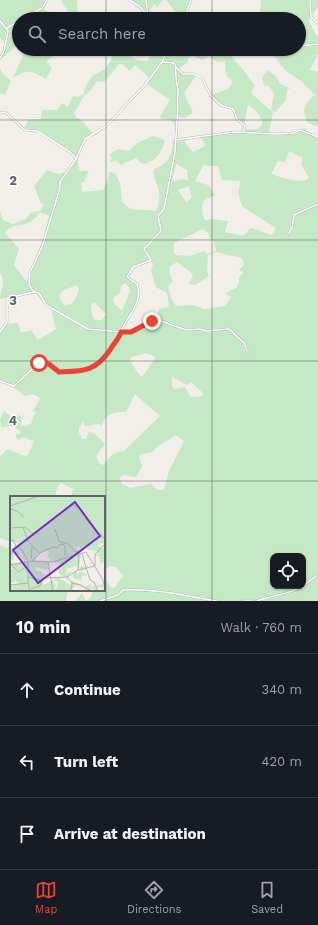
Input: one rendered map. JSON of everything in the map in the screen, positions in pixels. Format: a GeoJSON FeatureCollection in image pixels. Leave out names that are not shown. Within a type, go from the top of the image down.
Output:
{"type":"FeatureCollection","features":[{"type":"Feature","properties":{"kind":"street"},"geometry":{"type":"LineString","coordinates":[[35,12],[42,8],[47,0]]}},
{"type":"Feature","properties":{"kind":"street"},"geometry":{"type":"LineString","coordinates":[[128,0],[139,6],[145,12]]}},
{"type":"Feature","properties":{"kind":"street"},"geometry":{"type":"LineString","coordinates":[[146,0],[148,12]]}},
{"type":"Feature","properties":{"kind":"street"},"geometry":{"type":"LineString","coordinates":[[187,12],[191,0]]}},
{"type":"Feature","properties":{"kind":"street"},"geometry":{"type":"LineString","coordinates":[[310,0],[311,16],[318,24]]}},
{"type":"Feature","properties":{"kind":"street"},"geometry":{"type":"LineString","coordinates":[[0,21],[7,28],[8,34],[4,51],[0,58]]}},
{"type":"Feature","properties":{"kind":"street"},"geometry":{"type":"LineString","coordinates":[[7,28],[12,25]]}},
{"type":"Feature","properties":{"kind":"street"},"geometry":{"type":"LineString","coordinates":[[306,45],[318,44]]}},
{"type":"Feature","properties":{"kind":"street"},"geometry":{"type":"LineString","coordinates":[[34,292],[29,284],[30,272],[42,247],[60,182],[76,159],[85,139],[106,126],[145,85],[165,56]]}},
{"type":"Feature","properties":{"kind":"street"},"geometry":{"type":"LineString","coordinates":[[162,62],[174,63],[183,74],[194,74],[202,78],[211,96],[221,105],[233,109],[237,119],[245,126],[243,132]]}},
{"type":"Feature","properties":{"kind":"street"},"geometry":{"type":"LineString","coordinates":[[0,381],[14,386],[39,363],[49,364],[59,372],[82,371],[96,366],[113,346],[137,304],[139,294],[137,284],[127,277],[134,267],[151,260],[144,248],[161,231],[158,216],[164,209],[175,152],[178,105],[176,100],[178,91],[175,83],[176,67]]}},
{"type":"Feature","properties":{"kind":"street"},"geometry":{"type":"LineString","coordinates":[[0,113],[5,112],[25,130],[37,131],[61,148],[70,152],[76,159]]}},
{"type":"Feature","properties":{"kind":"street"},"geometry":{"type":"LineString","coordinates":[[176,140],[243,132],[276,134],[294,133],[300,130],[318,137]]}},
{"type":"Feature","properties":{"kind":"street"},"geometry":{"type":"LineString","coordinates":[[289,233],[292,228],[294,215],[318,204]]}},
{"type":"Feature","properties":{"kind":"street"},"geometry":{"type":"LineString","coordinates":[[0,332],[7,322],[6,298],[34,292],[39,293],[46,305],[88,329],[131,332],[158,320],[186,330],[200,329],[206,331],[226,328],[233,332],[244,343],[247,352]]}},
{"type":"Feature","properties":{"kind":"street"},"geometry":{"type":"LineString","coordinates":[[306,584],[316,576]]}},
{"type":"Feature","properties":{"kind":"street"},"geometry":{"type":"LineString","coordinates":[[100,601],[118,595],[122,590],[131,589],[170,591],[217,601]]}},
{"type":"Feature","properties":{"kind":"street"},"geometry":{"type":"LineString","coordinates":[[256,601],[298,589]]}},
{"type":"Feature","properties":{"kind":"street"},"geometry":{"type":"LineString","coordinates":[[244,601],[252,601]]}},
{"type":"Feature","properties":{"kind":"green space"},"geometry":{"type":"Polygon","coordinates":[[[0,0],[48,0],[44,8],[50,12],[39,12],[38,10],[35,12],[12,12],[12,50],[0,60],[5,43],[0,38],[0,0]]]}},
{"type":"Feature","properties":{"kind":"green space"},"geometry":{"type":"Polygon","coordinates":[[[61,0],[77,0],[78,12],[68,12],[61,0]]]}},
{"type":"Feature","properties":{"kind":"green space"},"geometry":{"type":"Polygon","coordinates":[[[127,0],[163,0],[157,7],[154,4],[150,10],[152,12],[144,12],[127,0]]]}},
{"type":"Feature","properties":{"kind":"green space"},"geometry":{"type":"Polygon","coordinates":[[[166,0],[192,0],[188,12],[175,12],[166,0]]]}},
{"type":"Feature","properties":{"kind":"green space"},"geometry":{"type":"Polygon","coordinates":[[[261,0],[318,0],[318,7],[310,17],[309,22],[318,38],[318,54],[310,70],[318,72],[318,127],[308,123],[304,111],[308,101],[315,95],[302,82],[286,71],[274,56],[306,56],[306,12],[260,12],[261,0]]]}},
{"type":"Feature","properties":{"kind":"green space"},"geometry":{"type":"Polygon","coordinates":[[[23,56],[53,56],[46,62],[52,68],[46,79],[33,72],[22,73],[13,78],[23,56]]]}},
{"type":"Feature","properties":{"kind":"green space"},"geometry":{"type":"Polygon","coordinates":[[[112,56],[130,56],[137,60],[148,61],[150,56],[192,56],[188,58],[188,62],[180,68],[182,72],[197,74],[184,93],[193,113],[184,118],[178,116],[178,138],[241,131],[243,125],[234,116],[232,109],[220,106],[208,96],[228,89],[233,82],[226,75],[225,61],[217,62],[210,56],[232,56],[255,85],[251,93],[271,111],[274,93],[268,85],[265,87],[262,78],[267,70],[276,76],[280,84],[290,88],[287,90],[286,99],[276,112],[273,111],[269,133],[292,132],[305,128],[311,135],[318,137],[318,601],[86,601],[91,597],[93,591],[105,591],[105,580],[112,588],[114,588],[123,576],[116,567],[109,566],[105,569],[105,496],[71,496],[73,489],[61,483],[56,490],[56,496],[10,496],[10,591],[68,591],[66,601],[0,601],[0,545],[8,548],[9,541],[0,538],[0,457],[7,449],[25,456],[28,455],[34,441],[23,437],[19,440],[16,438],[16,434],[20,434],[20,430],[12,426],[1,427],[0,419],[4,411],[11,417],[18,415],[23,417],[20,425],[26,426],[31,424],[34,415],[37,412],[33,411],[40,398],[33,394],[25,396],[10,385],[0,382],[0,331],[7,321],[6,298],[0,299],[3,280],[0,273],[0,211],[3,220],[13,224],[26,219],[31,212],[40,211],[44,205],[41,203],[34,186],[47,170],[56,174],[61,174],[69,168],[76,159],[40,132],[24,129],[28,120],[41,119],[42,110],[57,110],[62,103],[68,107],[73,96],[77,97],[84,94],[85,88],[92,76],[105,69],[112,56]],[[119,64],[104,82],[97,81],[91,90],[84,96],[74,113],[77,118],[94,133],[101,130],[150,78],[135,65],[130,71],[122,64],[119,64]],[[147,84],[104,129],[96,135],[90,135],[79,152],[78,166],[80,171],[89,171],[84,182],[81,182],[82,192],[103,190],[108,179],[109,172],[115,173],[120,183],[122,202],[130,209],[156,211],[159,203],[159,191],[154,178],[154,169],[163,165],[169,158],[173,140],[175,139],[176,126],[171,120],[161,119],[160,116],[170,100],[147,84]],[[248,105],[244,124],[247,130],[257,129],[261,127],[262,124],[260,116],[248,105]],[[201,137],[185,138],[185,143],[193,152],[205,146],[201,137]],[[289,151],[285,162],[278,161],[271,174],[296,181],[309,178],[301,164],[303,158],[289,151]],[[176,164],[172,181],[184,179],[188,181],[187,170],[176,164]],[[204,164],[195,181],[208,185],[215,195],[203,201],[202,211],[203,217],[206,221],[210,219],[228,221],[225,232],[243,236],[251,228],[272,235],[276,228],[243,207],[239,194],[240,181],[222,180],[218,166],[208,166],[204,164]],[[189,186],[178,190],[186,202],[192,198],[189,186]],[[40,212],[30,222],[12,227],[5,233],[19,249],[14,265],[26,281],[29,278],[29,273],[43,240],[49,216],[40,212]],[[203,229],[174,243],[174,252],[176,255],[190,256],[204,251],[207,254],[216,251],[214,241],[209,238],[209,234],[203,229]],[[216,252],[208,255],[207,271],[209,276],[195,285],[189,284],[193,274],[177,262],[169,267],[173,281],[168,286],[171,298],[176,306],[193,305],[204,309],[225,306],[231,297],[225,293],[236,288],[239,283],[239,278],[244,272],[239,270],[244,265],[242,258],[216,252]],[[151,261],[134,267],[128,277],[136,281],[139,288],[139,294],[138,301],[122,331],[133,330],[157,318],[159,309],[169,307],[167,293],[156,287],[151,270],[153,264],[151,261]],[[125,283],[121,286],[120,293],[114,297],[113,302],[122,311],[130,291],[129,287],[125,283]],[[77,285],[64,290],[59,295],[65,306],[71,304],[75,300],[79,289],[77,285]],[[36,293],[8,298],[7,324],[18,323],[21,333],[31,330],[37,339],[40,339],[56,329],[51,309],[45,305],[36,293]],[[94,302],[91,305],[92,315],[95,320],[102,320],[106,314],[94,302]],[[146,353],[131,357],[130,360],[137,372],[142,377],[156,357],[146,353]],[[172,377],[172,385],[174,389],[185,387],[190,396],[193,397],[204,394],[191,382],[187,385],[172,377]],[[135,394],[126,412],[111,414],[105,419],[102,426],[99,424],[85,426],[83,422],[79,428],[79,433],[82,439],[86,439],[89,432],[95,434],[105,444],[96,456],[99,463],[103,465],[113,454],[125,450],[160,416],[135,394]],[[176,435],[163,443],[153,452],[141,454],[139,457],[142,466],[136,477],[123,475],[120,478],[121,483],[130,488],[151,484],[157,490],[164,490],[169,471],[184,441],[176,435]]]}},
{"type":"Feature","properties":{"kind":"green space"},"geometry":{"type":"Polygon","coordinates":[[[192,56],[210,56],[202,60],[192,56]]]}},
{"type":"Feature","properties":{"kind":"green space"},"geometry":{"type":"Polygon","coordinates":[[[0,68],[3,74],[11,81],[5,95],[0,93],[0,68]]]}},
{"type":"Feature","properties":{"kind":"green space"},"geometry":{"type":"Polygon","coordinates":[[[153,136],[165,140],[160,153],[150,162],[141,163],[136,158],[124,163],[122,166],[117,161],[109,162],[112,159],[110,154],[118,149],[129,151],[137,143],[153,136]]]}},
{"type":"Feature","properties":{"kind":"green space"},"geometry":{"type":"Polygon","coordinates":[[[82,593],[86,601],[75,601],[82,593]]]}},
{"type":"Feature","properties":{"kind":"route"},"geometry":{"type":"LineString","coordinates":[[39,363],[49,364],[59,372],[82,371],[96,366],[100,364],[121,332],[131,332],[152,321]]}}]}
